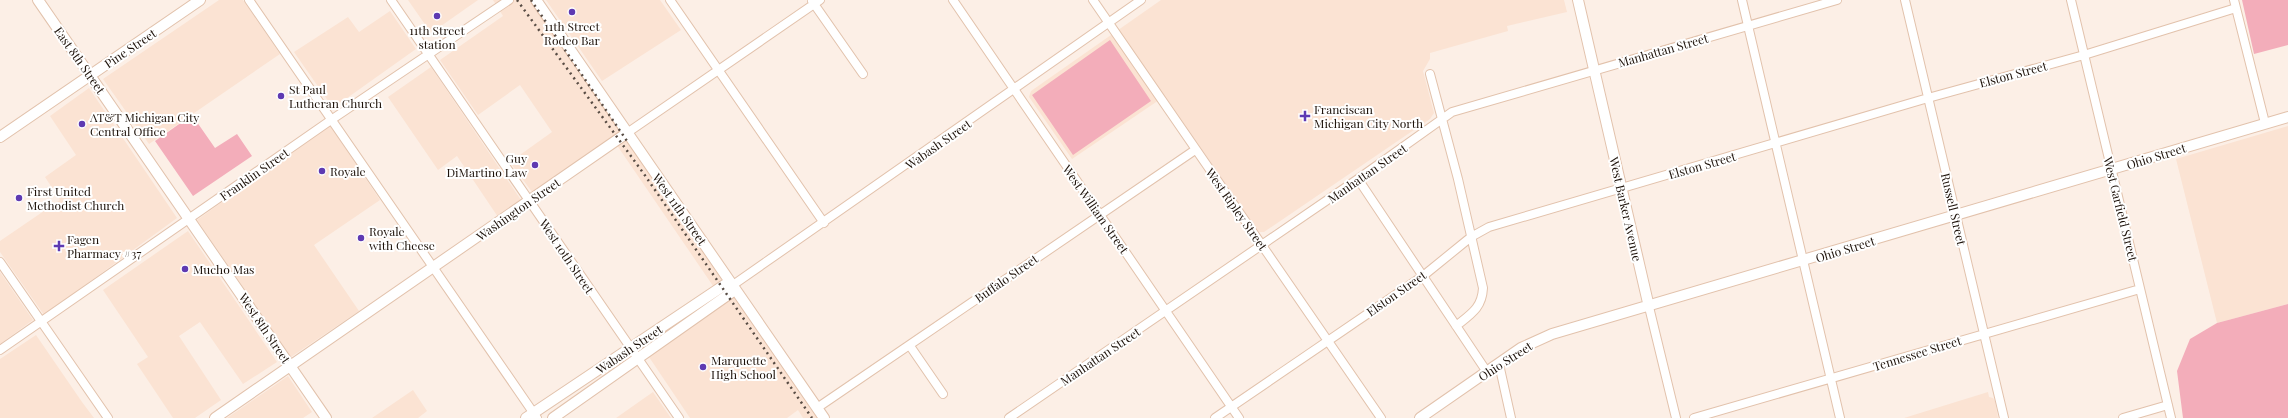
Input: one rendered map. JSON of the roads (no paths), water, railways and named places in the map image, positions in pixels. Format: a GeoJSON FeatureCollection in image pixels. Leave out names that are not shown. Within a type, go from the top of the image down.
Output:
{"type":"FeatureCollection","features":[{"type":"Feature","properties":{"kind":"street","name":"East 8th Street"},"geometry":{"type":"LineString","coordinates":[[38,0],[190,219]]}},
{"type":"Feature","properties":{"kind":"street","name":"Pine Street"},"geometry":{"type":"LineString","coordinates":[[0,137],[200,0]]}},
{"type":"Feature","properties":{"kind":"street"},"geometry":{"type":"LineString","coordinates":[[249,0],[433,268],[532,416]]}},
{"type":"Feature","properties":{"kind":"street","name":"West 10th Street"},"geometry":{"type":"LineString","coordinates":[[391,0],[679,418]]}},
{"type":"Feature","properties":{"kind":"street","name":"Franklin Street"},"geometry":{"type":"LineString","coordinates":[[0,350],[330,120],[508,0]]}},
{"type":"Feature","properties":{"kind":"street","name":"West 11th Street"},"geometry":{"type":"LineString","coordinates":[[536,0],[824,418]]}},
{"type":"Feature","properties":{"kind":"street"},"geometry":{"type":"LineString","coordinates":[[670,0],[824,223]]}},
{"type":"Feature","properties":{"kind":"street","name":"West William Street"},"geometry":{"type":"LineString","coordinates":[[953,0],[1239,418]]}},
{"type":"Feature","properties":{"kind":"street","name":"West Ripley Street"},"geometry":{"type":"LineString","coordinates":[[1093,0],[1381,418]]}},
{"type":"Feature","properties":{"kind":"street","name":"Wabash Street"},"geometry":{"type":"LineString","coordinates":[[532,416],[726,284],[733,285],[824,223],[1014,91],[1141,0]]}},
{"type":"Feature","properties":{"kind":"street","name":"West Barker Avenue"},"geometry":{"type":"LineString","coordinates":[[1578,0],[1676,418]]}},
{"type":"Feature","properties":{"kind":"street"},"geometry":{"type":"LineString","coordinates":[[1742,0],[1777,144],[1840,418]]}},
{"type":"Feature","properties":{"kind":"street","name":"Manhattan Street"},"geometry":{"type":"LineString","coordinates":[[1009,418],[1358,179],[1452,112],[1837,0]]}},
{"type":"Feature","properties":{"kind":"street","name":"Russell Street"},"geometry":{"type":"LineString","coordinates":[[1905,0],[2004,418]]}},
{"type":"Feature","properties":{"kind":"street","name":"West Garfield Street"},"geometry":{"type":"LineString","coordinates":[[2071,0],[2171,418]]}},
{"type":"Feature","properties":{"kind":"street"},"geometry":{"type":"LineString","coordinates":[[815,1],[863,74]]}},
{"type":"Feature","properties":{"kind":"street","name":"Washington Street"},"geometry":{"type":"LineString","coordinates":[[215,418],[719,71],[815,1]]}},
{"type":"Feature","properties":{"kind":"street"},"geometry":{"type":"LineString","coordinates":[[2235,4],[2266,123]]}},
{"type":"Feature","properties":{"kind":"street","name":"Elston Street"},"geometry":{"type":"LineString","coordinates":[[1215,418],[1423,276],[1471,237],[1489,227],[1777,144],[1928,98],[2084,55],[2235,4]]}},
{"type":"Feature","properties":{"kind":"street"},"geometry":{"type":"LineString","coordinates":[[1430,74],[1483,288],[1483,298],[1478,309],[1456,326]]}},
{"type":"Feature","properties":{"kind":"street","name":"Ohio Street"},"geometry":{"type":"LineString","coordinates":[[1420,418],[1521,348],[1552,334],[1649,307],[2288,116]]}},
{"type":"Feature","properties":{"kind":"street","name":"Buffalo Street"},"geometry":{"type":"LineString","coordinates":[[817,408],[910,346],[1195,150]]}},
{"type":"Feature","properties":{"kind":"street"},"geometry":{"type":"LineString","coordinates":[[1358,179],[1487,372]]}},
{"type":"Feature","properties":{"kind":"street","name":"West 8th Street"},"geometry":{"type":"LineString","coordinates":[[190,219],[326,418]]}},
{"type":"Feature","properties":{"kind":"street"},"geometry":{"type":"LineString","coordinates":[[0,262],[108,418]]}},
{"type":"Feature","properties":{"kind":"street","name":"Wabash Street"},"geometry":{"type":"LineString","coordinates":[[553,418],[732,292],[733,285]]}},
{"type":"Feature","properties":{"kind":"street","name":"Tennessee Street"},"geometry":{"type":"LineString","coordinates":[[1694,418],[2140,289]]}},
{"type":"Feature","properties":{"kind":"street"},"geometry":{"type":"LineString","coordinates":[[910,346],[943,394]]}},
{"type":"Feature","properties":{"kind":"street"},"geometry":{"type":"LineString","coordinates":[[1499,364],[1511,418]]}},
{"type":"Feature","properties":{"kind":"street"},"geometry":{"type":"LineString","coordinates":[[2123,418],[2168,405]]}},
{"type":"Feature","properties":{"kind":"railway"},"geometry":{"type":"LineString","coordinates":[[517,0],[644,174],[812,418]]}},
{"type":"Feature","properties":{"kind":"railway"},"geometry":{"type":"LineString","coordinates":[[531,0],[627,141]]}},
{"type":"Feature","properties":{"kind":"place","name":"11th Street Rodeo Bar"},"geometry":{"type":"Point","coordinates":[572,12]}},
{"type":"Feature","properties":{"kind":"place","name":"11th Street station"},"geometry":{"type":"Point","coordinates":[437,16]}},
{"type":"Feature","properties":{"kind":"place","name":"St Paul Lutheran Church"},"geometry":{"type":"Point","coordinates":[281,96]}},
{"type":"Feature","properties":{"kind":"place","name":"Franciscan Michigan City North"},"geometry":{"type":"Point","coordinates":[1305,116]}},
{"type":"Feature","properties":{"kind":"place","name":"AT&T Michigan City Central Office"},"geometry":{"type":"Point","coordinates":[82,124]}},
{"type":"Feature","properties":{"kind":"place","name":"Guy DiMartino Law"},"geometry":{"type":"Point","coordinates":[535,165]}},
{"type":"Feature","properties":{"kind":"place","name":"Royale"},"geometry":{"type":"Point","coordinates":[322,171]}},
{"type":"Feature","properties":{"kind":"place","name":"First United Methodist Church"},"geometry":{"type":"Point","coordinates":[19,198]}},
{"type":"Feature","properties":{"kind":"place","name":"Royale with Cheese"},"geometry":{"type":"Point","coordinates":[361,238]}},
{"type":"Feature","properties":{"kind":"place","name":"Fagen Pharmacy #37"},"geometry":{"type":"Point","coordinates":[59,246]}},
{"type":"Feature","properties":{"kind":"place","name":"Mucho Mas"},"geometry":{"type":"Point","coordinates":[185,269]}},
{"type":"Feature","properties":{"kind":"place","name":"Marquette High School"},"geometry":{"type":"Point","coordinates":[703,367]}}]}
